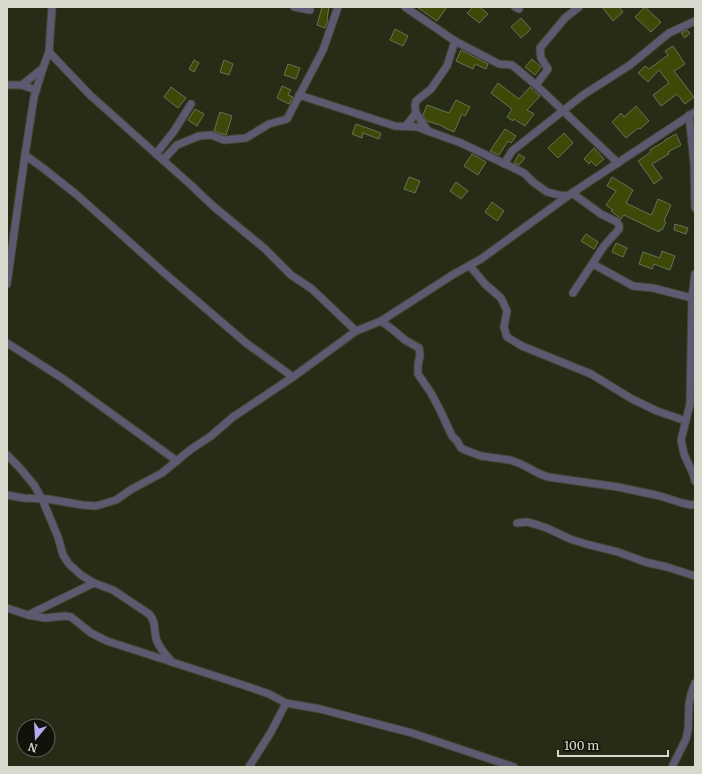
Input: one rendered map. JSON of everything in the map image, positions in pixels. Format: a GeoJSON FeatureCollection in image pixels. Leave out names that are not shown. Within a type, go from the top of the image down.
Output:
{"type":"FeatureCollection","features":[{"type":"Feature","properties":{"kind":"street"},"geometry":{"type":"LineString","coordinates":[[7,284],[25,155],[36,90],[49,52],[52,7]]}},
{"type":"Feature","properties":{"kind":"street"},"geometry":{"type":"LineString","coordinates":[[294,7],[310,10]]}},
{"type":"Feature","properties":{"kind":"street"},"geometry":{"type":"LineString","coordinates":[[163,160],[177,145],[199,136],[211,136],[224,140],[246,138],[269,124],[287,119],[323,50],[338,7]]}},
{"type":"Feature","properties":{"kind":"street"},"geometry":{"type":"LineString","coordinates":[[405,7],[455,41],[499,64],[512,66],[536,84],[618,163]]}},
{"type":"Feature","properties":{"kind":"street"},"geometry":{"type":"LineString","coordinates":[[536,84],[548,70],[541,58],[540,48],[565,18],[579,7]]}},
{"type":"Feature","properties":{"kind":"street"},"geometry":{"type":"LineString","coordinates":[[504,164],[512,151],[583,95],[630,65],[669,33],[695,21]]}},
{"type":"Feature","properties":{"kind":"street"},"geometry":{"type":"LineString","coordinates":[[428,131],[416,113],[416,101],[430,89],[447,66],[455,41]]}},
{"type":"Feature","properties":{"kind":"street"},"geometry":{"type":"LineString","coordinates":[[49,52],[90,95],[213,206],[264,248],[291,275],[312,288],[356,331]]}},
{"type":"Feature","properties":{"kind":"street"},"geometry":{"type":"LineString","coordinates":[[22,85],[43,68]]}},
{"type":"Feature","properties":{"kind":"street"},"geometry":{"type":"LineString","coordinates":[[7,85],[22,85],[36,90]]}},
{"type":"Feature","properties":{"kind":"street"},"geometry":{"type":"LineString","coordinates":[[300,95],[395,126],[417,127],[461,143],[524,173],[533,182],[547,192],[559,195],[570,194],[601,214],[617,222],[619,229],[604,246],[573,293]]}},
{"type":"Feature","properties":{"kind":"street"},"geometry":{"type":"LineString","coordinates":[[156,154],[174,131],[191,104]]}},
{"type":"Feature","properties":{"kind":"street"},"geometry":{"type":"LineString","coordinates":[[406,126],[416,113]]}},
{"type":"Feature","properties":{"kind":"street"},"geometry":{"type":"LineString","coordinates":[[7,495],[96,506],[116,500],[132,489],[162,473],[190,450],[211,436],[233,417],[293,377],[356,331],[381,320],[481,259],[570,194],[692,113]]}},
{"type":"Feature","properties":{"kind":"street"},"geometry":{"type":"LineString","coordinates":[[692,113],[695,208]]}},
{"type":"Feature","properties":{"kind":"street"},"geometry":{"type":"LineString","coordinates":[[25,155],[77,195],[246,343],[293,377]]}},
{"type":"Feature","properties":{"kind":"street"},"geometry":{"type":"LineString","coordinates":[[7,226],[15,227]]}},
{"type":"Feature","properties":{"kind":"street"},"geometry":{"type":"LineString","coordinates":[[593,264],[633,286],[653,288],[692,298]]}},
{"type":"Feature","properties":{"kind":"street"},"geometry":{"type":"LineString","coordinates":[[470,266],[485,284],[501,298],[507,311],[504,327],[507,337],[522,346],[591,374],[632,399],[657,411],[686,421]]}},
{"type":"Feature","properties":{"kind":"street"},"geometry":{"type":"LineString","coordinates":[[695,274],[692,298],[692,407],[686,421],[681,440],[684,454],[692,466],[695,481]]}},
{"type":"Feature","properties":{"kind":"street"},"geometry":{"type":"LineString","coordinates":[[381,320],[405,340],[419,348],[420,355],[418,374],[437,404],[452,436],[464,450],[482,456],[510,460],[540,474],[555,479],[618,487],[660,496],[691,505],[695,504]]}},
{"type":"Feature","properties":{"kind":"street"},"geometry":{"type":"LineString","coordinates":[[7,343],[62,378],[177,461]]}},
{"type":"Feature","properties":{"kind":"street"},"geometry":{"type":"LineString","coordinates":[[7,455],[34,485],[42,499],[58,537],[62,555],[69,564],[81,575],[94,583],[113,590],[149,614],[153,618],[157,640],[161,649],[172,662]]}},
{"type":"Feature","properties":{"kind":"street"},"geometry":{"type":"LineString","coordinates":[[517,523],[527,522],[538,525],[570,539],[695,576]]}},
{"type":"Feature","properties":{"kind":"street"},"geometry":{"type":"LineString","coordinates":[[28,615],[94,583]]}},
{"type":"Feature","properties":{"kind":"street"},"geometry":{"type":"LineString","coordinates":[[7,608],[28,615],[44,618],[65,616],[71,617],[91,633],[107,641],[249,687],[269,694],[286,703],[320,709],[412,733],[514,767]]}},
{"type":"Feature","properties":{"kind":"street"},"geometry":{"type":"LineString","coordinates":[[672,767],[686,739],[688,730],[689,704],[695,683]]}},
{"type":"Feature","properties":{"kind":"street"},"geometry":{"type":"LineString","coordinates":[[249,767],[271,732],[286,703]]}},
{"type":"Feature","properties":{"kind":"building"},"geometry":{"type":"Polygon","coordinates":[[[322,7],[329,7],[328,20],[325,28],[317,25],[322,7]]]}},
{"type":"Feature","properties":{"kind":"building"},"geometry":{"type":"Polygon","coordinates":[[[417,7],[447,7],[437,21],[417,7]]]}},
{"type":"Feature","properties":{"kind":"building"},"geometry":{"type":"Polygon","coordinates":[[[473,7],[480,7],[488,14],[479,23],[467,13],[473,7]]]}},
{"type":"Feature","properties":{"kind":"building"},"geometry":{"type":"Polygon","coordinates":[[[602,7],[619,7],[623,12],[613,21],[602,7]]]}},
{"type":"Feature","properties":{"kind":"building"},"geometry":{"type":"Polygon","coordinates":[[[645,7],[661,22],[651,32],[635,17],[645,7]]]}},
{"type":"Feature","properties":{"kind":"building"},"geometry":{"type":"Polygon","coordinates":[[[521,18],[531,29],[521,38],[511,27],[521,18]]]}},
{"type":"Feature","properties":{"kind":"building"},"geometry":{"type":"Polygon","coordinates":[[[395,29],[408,36],[403,46],[390,40],[395,29]]]}},
{"type":"Feature","properties":{"kind":"building"},"geometry":{"type":"Polygon","coordinates":[[[687,30],[690,33],[685,38],[681,33],[687,30]]]}},
{"type":"Feature","properties":{"kind":"building"},"geometry":{"type":"Polygon","coordinates":[[[673,46],[685,64],[674,71],[694,97],[685,104],[677,94],[661,106],[653,95],[669,83],[659,70],[648,82],[638,73],[645,66],[649,69],[668,55],[665,51],[673,46]]]}},
{"type":"Feature","properties":{"kind":"building"},"geometry":{"type":"Polygon","coordinates":[[[461,50],[488,64],[486,69],[475,64],[473,69],[456,61],[461,50]]]}},
{"type":"Feature","properties":{"kind":"building"},"geometry":{"type":"Polygon","coordinates":[[[532,59],[541,67],[535,75],[525,67],[532,59]]]}},
{"type":"Feature","properties":{"kind":"building"},"geometry":{"type":"Polygon","coordinates":[[[194,60],[199,63],[194,72],[189,69],[194,60]]]}},
{"type":"Feature","properties":{"kind":"building"},"geometry":{"type":"Polygon","coordinates":[[[224,60],[233,64],[229,75],[220,72],[224,60]]]}},
{"type":"Feature","properties":{"kind":"building"},"geometry":{"type":"Polygon","coordinates":[[[288,64],[300,68],[296,79],[284,75],[288,64]]]}},
{"type":"Feature","properties":{"kind":"building"},"geometry":{"type":"Polygon","coordinates":[[[498,83],[519,99],[530,87],[540,96],[527,110],[534,114],[525,126],[514,119],[513,121],[507,117],[512,109],[491,93],[498,83]]]}},
{"type":"Feature","properties":{"kind":"building"},"geometry":{"type":"Polygon","coordinates":[[[282,86],[291,90],[288,95],[293,97],[289,104],[277,98],[282,86]]]}},
{"type":"Feature","properties":{"kind":"building"},"geometry":{"type":"Polygon","coordinates":[[[171,87],[186,98],[178,108],[164,97],[171,87]]]}},
{"type":"Feature","properties":{"kind":"building"},"geometry":{"type":"Polygon","coordinates":[[[456,100],[470,107],[465,116],[462,114],[454,132],[443,126],[427,121],[423,115],[427,105],[449,113],[456,100]]]}},
{"type":"Feature","properties":{"kind":"building"},"geometry":{"type":"Polygon","coordinates":[[[636,106],[649,121],[626,138],[612,122],[621,113],[624,117],[636,106]]]}},
{"type":"Feature","properties":{"kind":"building"},"geometry":{"type":"Polygon","coordinates":[[[195,109],[204,114],[197,126],[188,120],[195,109]]]}},
{"type":"Feature","properties":{"kind":"building"},"geometry":{"type":"Polygon","coordinates":[[[220,112],[232,116],[226,135],[214,131],[220,112]]]}},
{"type":"Feature","properties":{"kind":"building"},"geometry":{"type":"Polygon","coordinates":[[[356,124],[381,133],[379,139],[363,133],[362,138],[352,134],[356,124]]]}},
{"type":"Feature","properties":{"kind":"building"},"geometry":{"type":"Polygon","coordinates":[[[505,129],[516,136],[511,143],[508,141],[499,155],[490,151],[505,129]]]}},
{"type":"Feature","properties":{"kind":"building"},"geometry":{"type":"Polygon","coordinates":[[[564,133],[573,143],[558,158],[548,148],[564,133]]]}},
{"type":"Feature","properties":{"kind":"building"},"geometry":{"type":"Polygon","coordinates":[[[676,134],[681,145],[668,152],[669,154],[652,164],[662,178],[654,184],[638,161],[651,152],[650,150],[676,134]]]}},
{"type":"Feature","properties":{"kind":"building"},"geometry":{"type":"Polygon","coordinates":[[[594,148],[604,159],[596,166],[591,161],[589,164],[584,159],[594,148]]]}},
{"type":"Feature","properties":{"kind":"building"},"geometry":{"type":"Polygon","coordinates":[[[472,154],[486,162],[478,175],[464,166],[472,154]]]}},
{"type":"Feature","properties":{"kind":"building"},"geometry":{"type":"Polygon","coordinates":[[[519,154],[525,158],[519,165],[514,163],[519,154]]]}},
{"type":"Feature","properties":{"kind":"building"},"geometry":{"type":"Polygon","coordinates":[[[409,177],[420,181],[415,193],[404,189],[409,177]]]}},
{"type":"Feature","properties":{"kind":"building"},"geometry":{"type":"Polygon","coordinates":[[[612,177],[633,190],[626,203],[651,215],[658,199],[671,205],[662,230],[660,229],[659,232],[624,215],[621,219],[611,211],[613,210],[606,205],[616,191],[607,186],[612,177]]]}},
{"type":"Feature","properties":{"kind":"building"},"geometry":{"type":"Polygon","coordinates":[[[456,182],[468,191],[461,199],[450,191],[456,182]]]}},
{"type":"Feature","properties":{"kind":"building"},"geometry":{"type":"Polygon","coordinates":[[[492,202],[504,211],[497,221],[485,212],[492,202]]]}},
{"type":"Feature","properties":{"kind":"building"},"geometry":{"type":"Polygon","coordinates":[[[675,224],[688,228],[686,234],[674,230],[675,224]]]}},
{"type":"Feature","properties":{"kind":"building"},"geometry":{"type":"Polygon","coordinates":[[[586,234],[598,242],[594,249],[581,241],[586,234]]]}},
{"type":"Feature","properties":{"kind":"building"},"geometry":{"type":"Polygon","coordinates":[[[616,243],[627,248],[623,257],[612,252],[616,243]]]}},
{"type":"Feature","properties":{"kind":"building"},"geometry":{"type":"Polygon","coordinates":[[[662,251],[675,256],[670,270],[654,264],[652,269],[639,264],[643,252],[660,258],[662,251]]]}}]}
